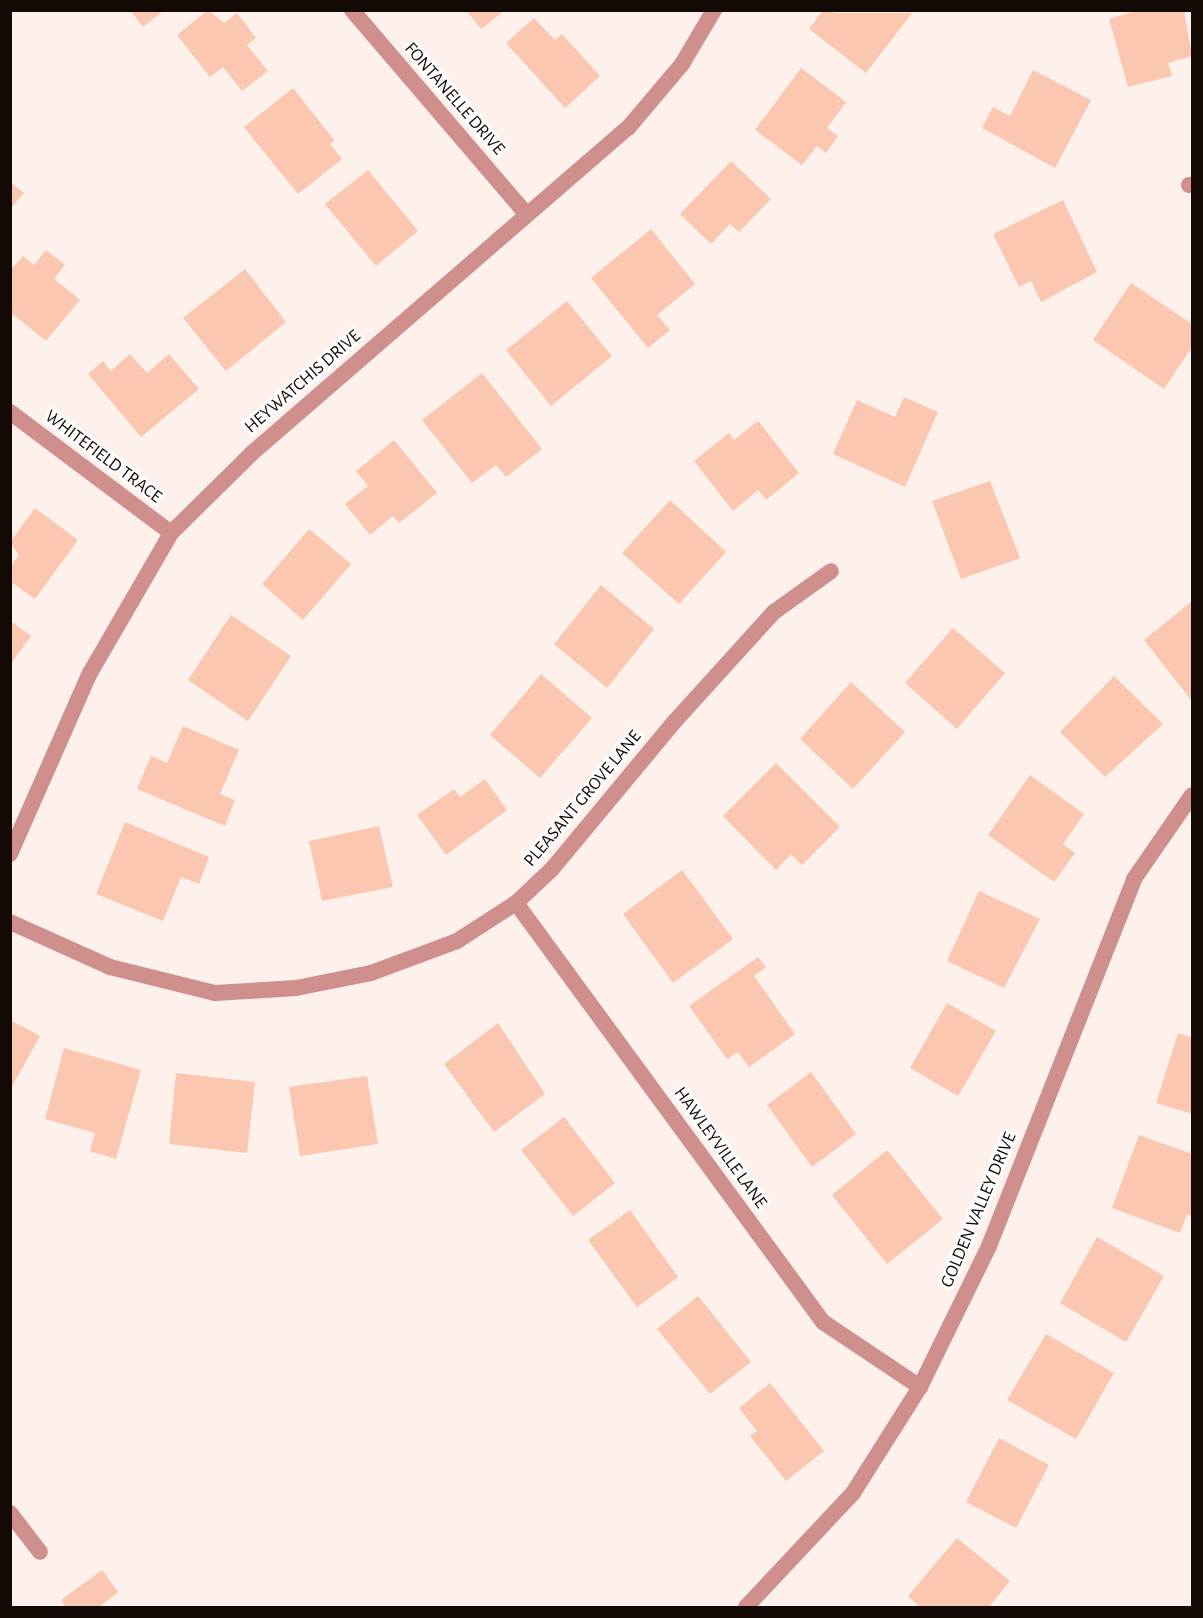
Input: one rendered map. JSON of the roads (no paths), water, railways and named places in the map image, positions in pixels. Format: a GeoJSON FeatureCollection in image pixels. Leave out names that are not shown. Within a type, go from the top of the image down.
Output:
{"type":"FeatureCollection","features":[{"type":"Feature","properties":{"kind":"street","name":"FONTANELLE DRIVE"},"geometry":{"type":"LineString","coordinates":[[352,10],[526,214]]}},
{"type":"Feature","properties":{"kind":"street","name":"HEYWATCHIS DRIVE"},"geometry":{"type":"LineString","coordinates":[[10,854],[90,673],[171,533],[250,454],[628,128],[682,64],[714,10]]}},
{"type":"Feature","properties":{"kind":"street","name":"WHITEFIELD TRACE"},"geometry":{"type":"LineString","coordinates":[[10,412],[171,533]]}},
{"type":"Feature","properties":{"kind":"street","name":"PLEASANT GROVE LANE"},"geometry":{"type":"LineString","coordinates":[[10,922],[110,967],[215,993],[296,988],[371,972],[457,941],[516,903],[552,869],[675,721],[774,612],[831,571]]}},
{"type":"Feature","properties":{"kind":"street","name":"GOLDEN VALLEY DRIVE"},"geometry":{"type":"LineString","coordinates":[[746,1607],[854,1493],[920,1387],[989,1246],[1134,879],[1192,795]]}},
{"type":"Feature","properties":{"kind":"street","name":"HAWLEYVILLE LANE"},"geometry":{"type":"LineString","coordinates":[[516,903],[824,1322],[920,1387]]}},
{"type":"Feature","properties":{"kind":"street"},"geometry":{"type":"LineString","coordinates":[[10,1513],[40,1552]]}}]}
